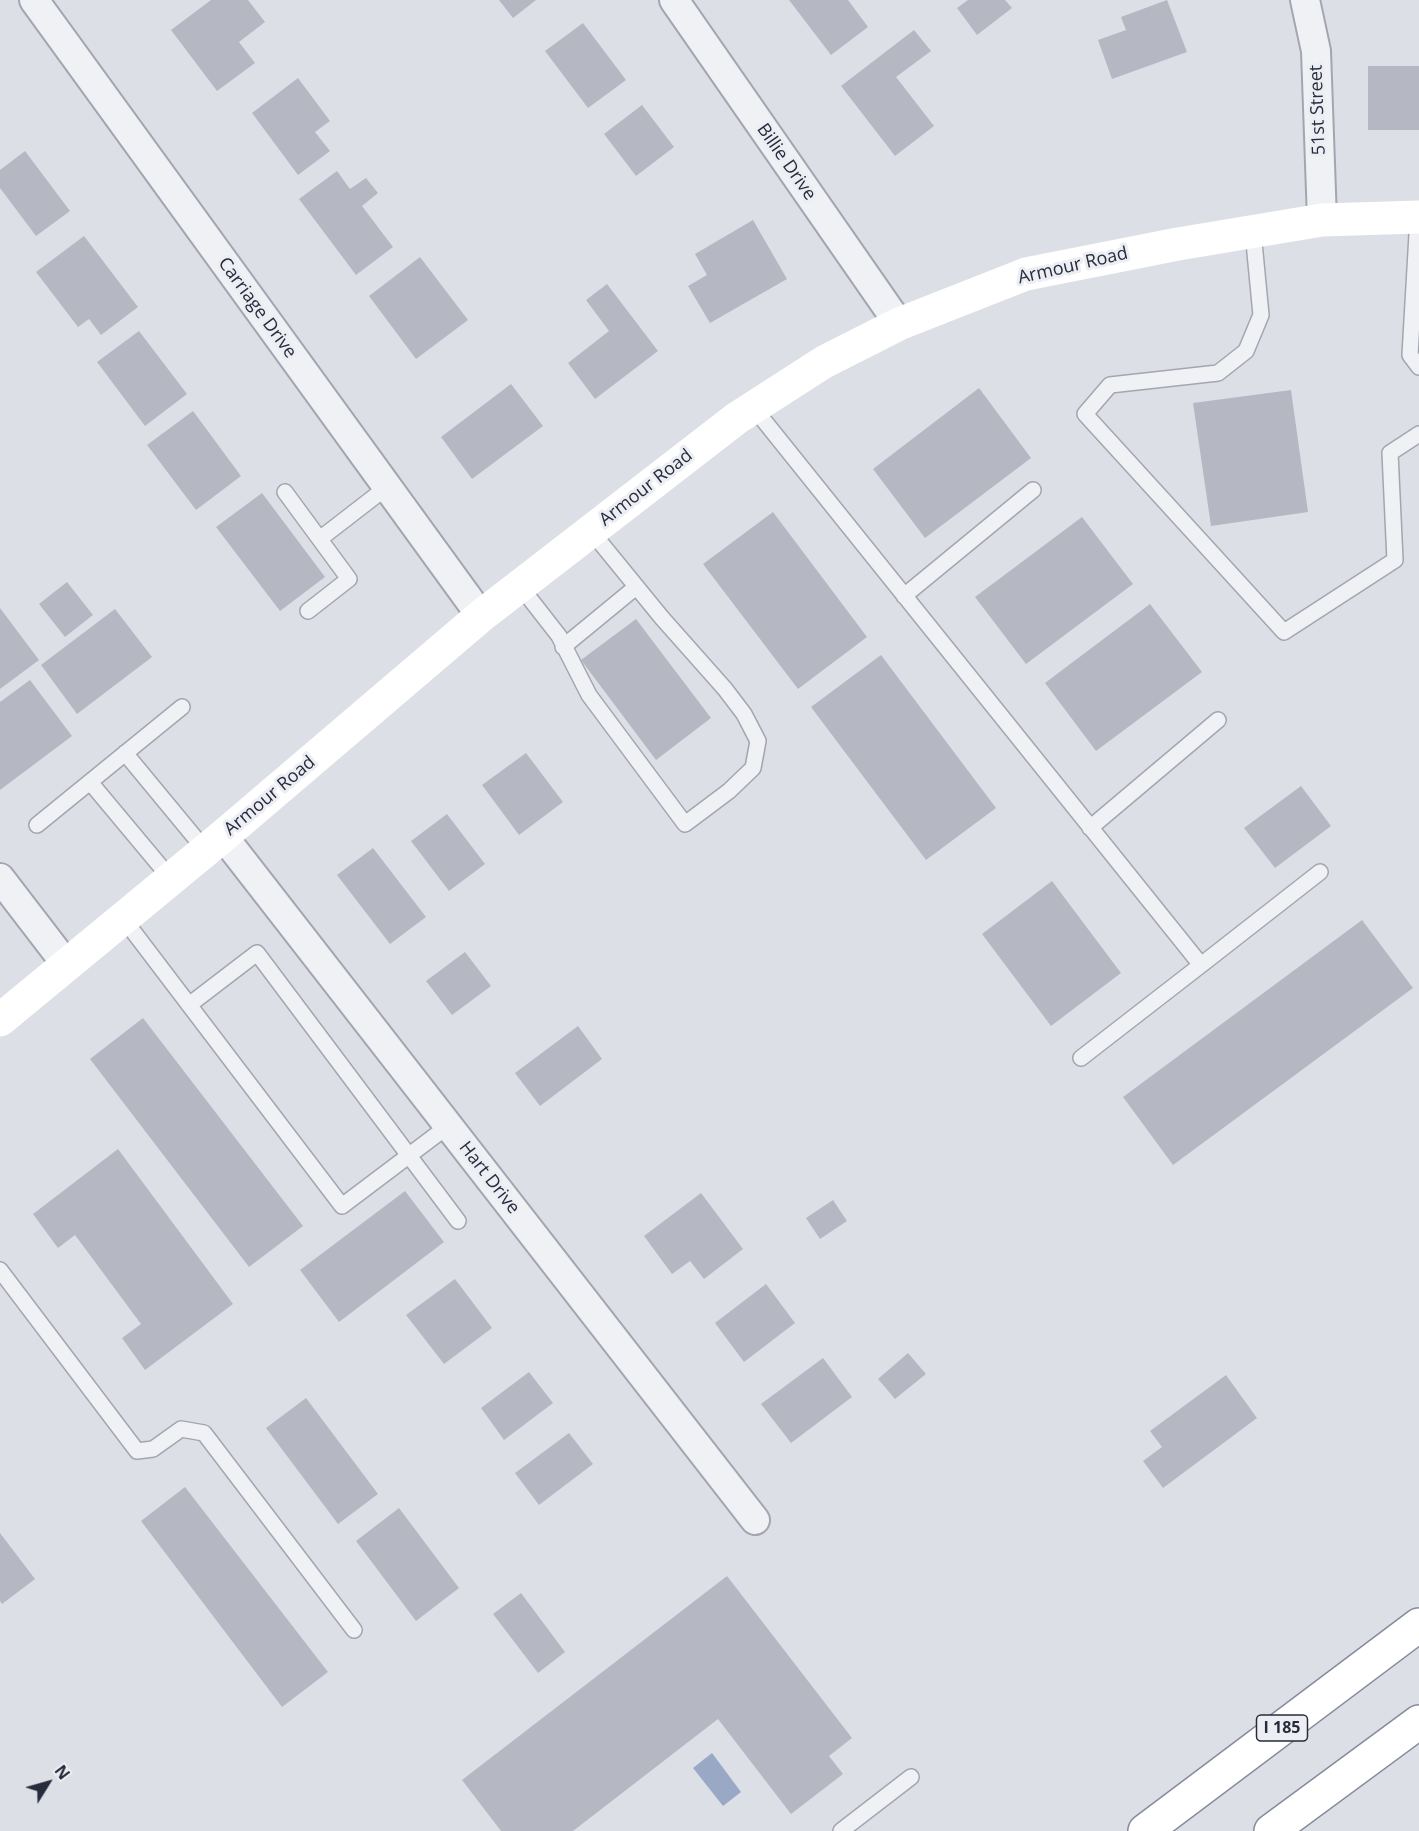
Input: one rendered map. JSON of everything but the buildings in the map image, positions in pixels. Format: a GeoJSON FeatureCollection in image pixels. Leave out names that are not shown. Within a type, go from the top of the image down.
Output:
{"type":"FeatureCollection","features":[{"type":"Feature","properties":{"kind":"main road","name":"Armour Road"},"geometry":{"type":"LineString","coordinates":[[0,1020],[214,844],[481,616],[753,407],[824,362],[899,324],[1026,274],[1322,220],[1419,217]]}},
{"type":"Feature","properties":{"kind":"main road","name":"I 185"},"geometry":{"type":"LineString","coordinates":[[1145,1831],[1419,1625]]}},
{"type":"Feature","properties":{"kind":"main road"},"geometry":{"type":"LineString","coordinates":[[1271,1831],[1419,1722]]}},
{"type":"Feature","properties":{"kind":"street","name":"Carriage Drive"},"geometry":{"type":"LineString","coordinates":[[34,0],[481,616]]}},
{"type":"Feature","properties":{"kind":"street","name":"Billie Drive"},"geometry":{"type":"LineString","coordinates":[[674,0],[899,324]]}},
{"type":"Feature","properties":{"kind":"street","name":"51st Street"},"geometry":{"type":"LineString","coordinates":[[1305,0],[1316,51],[1322,220]]}},
{"type":"Feature","properties":{"kind":"street","name":"Hart Drive"},"geometry":{"type":"LineString","coordinates":[[214,844],[448,1126],[754,1520]]}},
{"type":"Feature","properties":{"kind":"street"},"geometry":{"type":"LineString","coordinates":[[0,879],[66,964]]}},
{"type":"Feature","properties":{"kind":"lane"},"geometry":{"type":"LineString","coordinates":[[1419,217],[1410,355],[1419,367]]}},
{"type":"Feature","properties":{"kind":"lane"},"geometry":{"type":"LineString","coordinates":[[1253,232],[1260,315],[1246,351],[1218,373],[1110,385],[1085,414],[1284,632],[1395,560],[1390,453],[1419,434]]}},
{"type":"Feature","properties":{"kind":"lane"},"geometry":{"type":"LineString","coordinates":[[753,407],[1201,965]]}},
{"type":"Feature","properties":{"kind":"lane"},"geometry":{"type":"LineString","coordinates":[[321,538],[387,487]]}},
{"type":"Feature","properties":{"kind":"lane"},"geometry":{"type":"LineString","coordinates":[[904,596],[1033,490]]}},
{"type":"Feature","properties":{"kind":"lane"},"geometry":{"type":"LineString","coordinates":[[285,492],[349,579],[308,611]]}},
{"type":"Feature","properties":{"kind":"lane"},"geometry":{"type":"LineString","coordinates":[[520,586],[559,636],[589,695],[685,824],[729,791],[753,768],[758,741],[744,714],[591,531]]}},
{"type":"Feature","properties":{"kind":"lane"},"geometry":{"type":"LineString","coordinates":[[563,647],[636,587]]}},
{"type":"Feature","properties":{"kind":"lane"},"geometry":{"type":"LineString","coordinates":[[37,825],[182,707]]}},
{"type":"Feature","properties":{"kind":"lane"},"geometry":{"type":"LineString","coordinates":[[1090,828],[1218,720]]}},
{"type":"Feature","properties":{"kind":"lane"},"geometry":{"type":"LineString","coordinates":[[126,753],[214,844]]}},
{"type":"Feature","properties":{"kind":"lane"},"geometry":{"type":"LineString","coordinates":[[90,782],[171,879]]}},
{"type":"Feature","properties":{"kind":"lane"},"geometry":{"type":"LineString","coordinates":[[1081,1058],[1320,872]]}},
{"type":"Feature","properties":{"kind":"lane"},"geometry":{"type":"LineString","coordinates":[[123,918],[342,1206],[448,1126]]}},
{"type":"Feature","properties":{"kind":"lane"},"geometry":{"type":"LineString","coordinates":[[189,1005],[257,953],[458,1221]]}},
{"type":"Feature","properties":{"kind":"lane"},"geometry":{"type":"LineString","coordinates":[[0,1270],[137,1451],[153,1449],[181,1429],[204,1433],[354,1630]]}},
{"type":"Feature","properties":{"kind":"lane"},"geometry":{"type":"LineString","coordinates":[[841,1831],[911,1777]]}},
{"type":"Feature","properties":{"kind":"water"},"geometry":{"type":"Polygon","coordinates":[[[712,1753],[741,1792],[723,1806],[693,1768],[712,1753]]]}}]}
